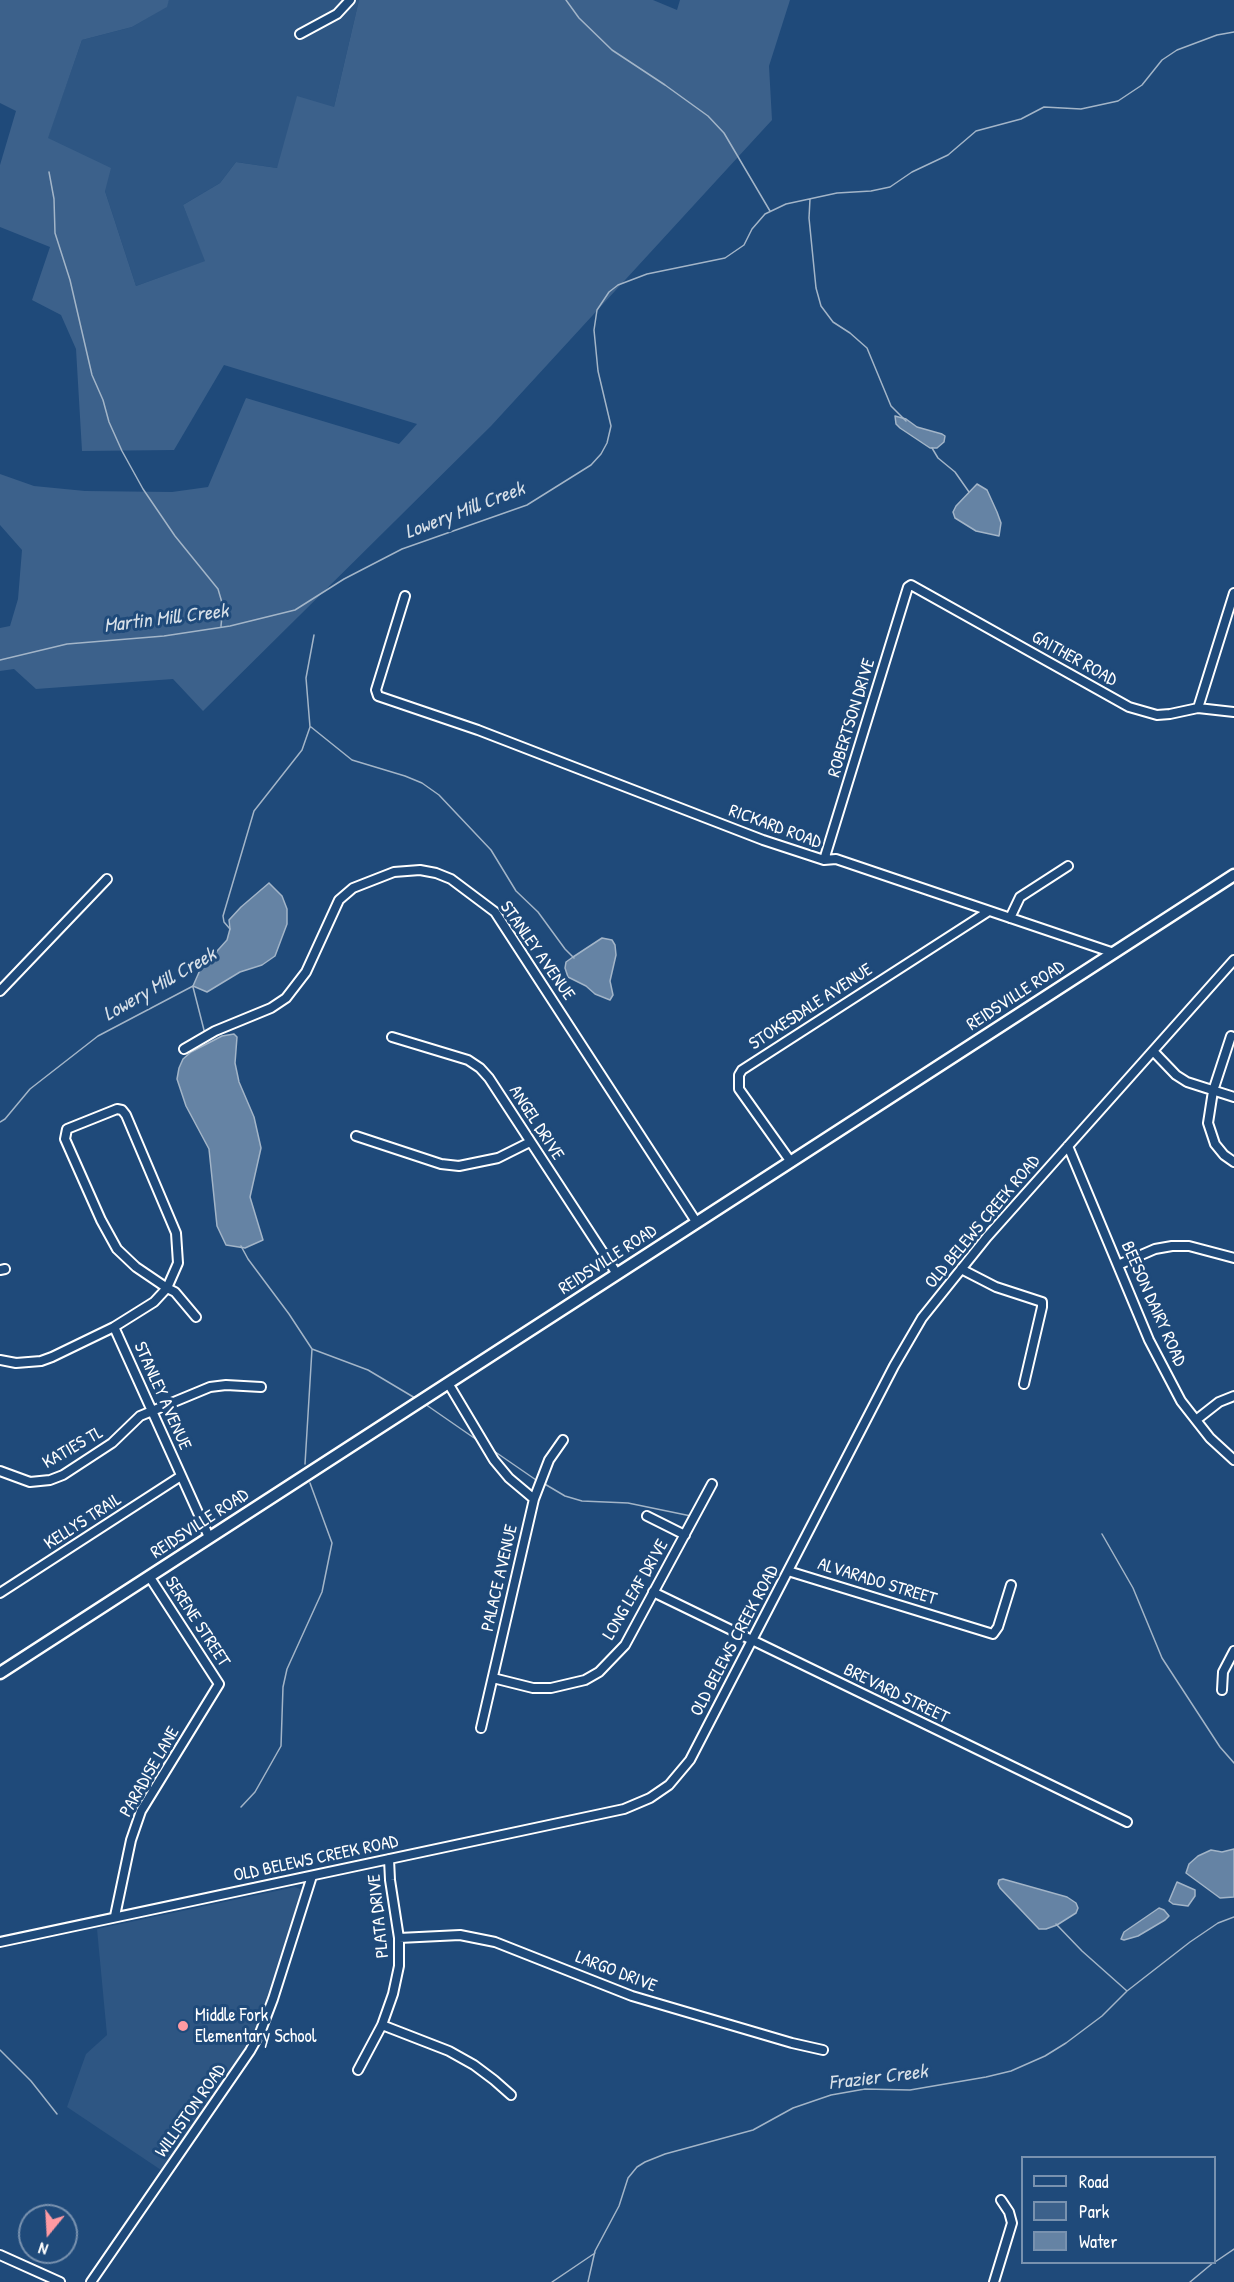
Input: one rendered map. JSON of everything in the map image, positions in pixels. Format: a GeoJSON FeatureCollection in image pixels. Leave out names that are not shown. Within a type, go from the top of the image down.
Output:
{"type":"FeatureCollection","features":[{"type":"Feature","properties":{"kind":"highway","name":"REIDSVILLE ROAD"},"geometry":{"type":"LineString","coordinates":[[0,1673],[1234,875]]}},
{"type":"Feature","properties":{"kind":"street"},"geometry":{"type":"LineString","coordinates":[[300,34],[337,14],[350,0]]}},
{"type":"Feature","properties":{"kind":"street","name":"GAITHER ROAD"},"geometry":{"type":"LineString","coordinates":[[911,585],[1129,707],[1157,715],[1198,708],[1234,712]]}},
{"type":"Feature","properties":{"kind":"street","name":"ROBERTSON DRIVE"},"geometry":{"type":"LineString","coordinates":[[824,860],[911,585]]}},
{"type":"Feature","properties":{"kind":"street","name":"RICKARD ROAD"},"geometry":{"type":"LineString","coordinates":[[405,596],[376,690],[378,696],[464,725],[763,840],[824,860],[836,859],[1114,953]]}},
{"type":"Feature","properties":{"kind":"street"},"geometry":{"type":"LineString","coordinates":[[1198,708],[1233,598]]}},
{"type":"Feature","properties":{"kind":"street"},"geometry":{"type":"LineString","coordinates":[[1010,918],[1020,897],[1068,866]]}},
{"type":"Feature","properties":{"kind":"street","name":"STANLEY AVENUE"},"geometry":{"type":"LineString","coordinates":[[184,1049],[215,1031],[271,1008],[286,998],[306,972],[339,900],[353,888],[394,872],[420,870],[436,873],[451,879],[475,896],[500,919],[697,1223]]}},
{"type":"Feature","properties":{"kind":"street"},"geometry":{"type":"LineString","coordinates":[[0,991],[107,879]]}},
{"type":"Feature","properties":{"kind":"street","name":"STOKESDALE AVENUE"},"geometry":{"type":"LineString","coordinates":[[791,1162],[739,1089],[739,1075],[742,1070],[989,911]]}},
{"type":"Feature","properties":{"kind":"street","name":"OLD BELEWS CREEK ROAD"},"geometry":{"type":"LineString","coordinates":[[0,1942],[624,1809],[650,1798],[669,1785],[690,1760],[894,1366],[922,1318],[987,1237],[1234,960]]}},
{"type":"Feature","properties":{"kind":"street"},"geometry":{"type":"LineString","coordinates":[[1230,1036],[1208,1111],[1209,1130],[1215,1144],[1234,1162]]}},
{"type":"Feature","properties":{"kind":"street","name":"ANGEL DRIVE"},"geometry":{"type":"LineString","coordinates":[[392,1037],[468,1060],[480,1068],[489,1078],[617,1274]]}},
{"type":"Feature","properties":{"kind":"street"},"geometry":{"type":"LineString","coordinates":[[1153,1051],[1176,1075],[1195,1086],[1234,1097]]}},
{"type":"Feature","properties":{"kind":"street"},"geometry":{"type":"LineString","coordinates":[[167,1288],[178,1263],[176,1233],[126,1115],[122,1110],[117,1109],[67,1129],[65,1139],[70,1152],[100,1220],[117,1249],[136,1267],[167,1288],[175,1292],[196,1317]]}},
{"type":"Feature","properties":{"kind":"street"},"geometry":{"type":"LineString","coordinates":[[356,1136],[441,1164],[459,1166],[498,1158],[530,1142]]}},
{"type":"Feature","properties":{"kind":"street","name":"BEESON DAIRY ROAD"},"geometry":{"type":"LineString","coordinates":[[1068,1146],[1149,1340],[1181,1401],[1210,1438],[1234,1460]]}},
{"type":"Feature","properties":{"kind":"street"},"geometry":{"type":"LineString","coordinates":[[1118,1265],[1155,1249],[1172,1246],[1189,1246],[1234,1258]]}},
{"type":"Feature","properties":{"kind":"street"},"geometry":{"type":"LineString","coordinates":[[962,1269],[996,1287],[1042,1302],[1024,1384]]}},
{"type":"Feature","properties":{"kind":"street","name":"STANLEY AVENUE"},"geometry":{"type":"LineString","coordinates":[[167,1288],[154,1302],[114,1327],[209,1537]]}},
{"type":"Feature","properties":{"kind":"street"},"geometry":{"type":"LineString","coordinates":[[0,1360],[16,1363],[40,1361],[114,1327]]}},
{"type":"Feature","properties":{"kind":"street"},"geometry":{"type":"LineString","coordinates":[[448,1383],[498,1465],[508,1478],[534,1499]]}},
{"type":"Feature","properties":{"kind":"street","name":"KATIES TL"},"geometry":{"type":"LineString","coordinates":[[0,1471],[30,1482],[44,1482],[57,1478],[112,1443],[134,1420],[152,1411],[210,1387],[226,1385],[261,1387]]}},
{"type":"Feature","properties":{"kind":"street"},"geometry":{"type":"LineString","coordinates":[[1196,1420],[1219,1402],[1234,1396]]}},
{"type":"Feature","properties":{"kind":"street","name":"PALACE AVENUE"},"geometry":{"type":"LineString","coordinates":[[481,1728],[534,1499],[549,1460],[563,1440]]}},
{"type":"Feature","properties":{"kind":"street","name":"KELLYS TRAIL"},"geometry":{"type":"LineString","coordinates":[[0,1593],[181,1476]]}},
{"type":"Feature","properties":{"kind":"street","name":"LONG LEAF DRIVE"},"geometry":{"type":"LineString","coordinates":[[493,1678],[542,1689],[560,1687],[591,1677],[625,1645],[712,1484]]}},
{"type":"Feature","properties":{"kind":"street"},"geometry":{"type":"LineString","coordinates":[[647,1516],[684,1535]]}},
{"type":"Feature","properties":{"kind":"street","name":"ALVARADO STREET"},"geometry":{"type":"LineString","coordinates":[[788,1571],[957,1621],[993,1634],[998,1627],[1011,1585]]}},
{"type":"Feature","properties":{"kind":"street","name":"SERENE STREET"},"geometry":{"type":"LineString","coordinates":[[149,1576],[219,1684]]}},
{"type":"Feature","properties":{"kind":"street","name":"BREVARD STREET"},"geometry":{"type":"LineString","coordinates":[[653,1592],[1127,1822]]}},
{"type":"Feature","properties":{"kind":"street"},"geometry":{"type":"LineString","coordinates":[[1222,1689],[1223,1672],[1234,1651]]}},
{"type":"Feature","properties":{"kind":"street","name":"PARADISE LANE"},"geometry":{"type":"LineString","coordinates":[[115,1916],[131,1840],[141,1811],[219,1684]]}},
{"type":"Feature","properties":{"kind":"street","name":"PLATA DRIVE"},"geometry":{"type":"LineString","coordinates":[[358,2070],[382,2025],[393,1994],[399,1966],[399,1938],[389,1859]]}},
{"type":"Feature","properties":{"kind":"street","name":"WILLISTON ROAD"},"geometry":{"type":"LineString","coordinates":[[91,2282],[250,2051],[273,1999],[312,1876]]}},
{"type":"Feature","properties":{"kind":"street","name":"LARGO DRIVE"},"geometry":{"type":"LineString","coordinates":[[399,1938],[460,1935],[495,1942],[632,1996],[823,2050]]}},
{"type":"Feature","properties":{"kind":"street"},"geometry":{"type":"LineString","coordinates":[[382,2025],[449,2051],[474,2065],[511,2095]]}},
{"type":"Feature","properties":{"kind":"street"},"geometry":{"type":"LineString","coordinates":[[994,2282],[1012,2223],[1009,2212],[1001,2199]]}},
{"type":"Feature","properties":{"kind":"street"},"geometry":{"type":"LineString","coordinates":[[0,2255],[60,2282]]}},
{"type":"Feature","properties":{"kind":"shaded area"},"geometry":{"type":"Polygon","coordinates":[[[169,0],[359,0],[334,107],[277,168],[236,162],[220,183],[183,205],[206,261],[136,286],[105,191],[47,139],[82,40],[132,27],[166,7],[169,0]]]}},
{"type":"Feature","properties":{"kind":"shaded area","name":"Middle Fork Elementary School"},"geometry":{"type":"Polygon","coordinates":[[[295,1887],[302,1890],[304,1898],[265,2017],[246,2055],[167,2174],[67,2107],[86,2054],[107,2035],[97,1929],[295,1887]]]}},
{"type":"Feature","properties":{"kind":"green space"},"geometry":{"type":"Polygon","coordinates":[[[0,0],[169,0],[167,7],[132,27],[82,40],[48,138],[111,168],[105,191],[136,286],[205,261],[183,205],[220,183],[236,162],[277,168],[297,96],[334,107],[359,0],[653,0],[677,10],[680,0],[790,0],[769,66],[772,120],[491,426],[203,711],[173,679],[36,689],[14,669],[0,671],[0,628],[10,626],[18,599],[22,550],[0,525],[0,474],[34,486],[85,491],[172,492],[208,487],[246,398],[399,444],[417,424],[224,365],[174,450],[82,451],[76,349],[61,315],[32,300],[50,247],[0,227],[0,165],[16,111],[0,103],[0,0]]]}},
{"type":"Feature","properties":{"kind":"water"},"geometry":{"type":"Polygon","coordinates":[[[895,416],[906,419],[917,427],[942,434],[945,436],[944,442],[937,448],[930,448],[900,428],[896,424],[895,416]]]}},
{"type":"Feature","properties":{"kind":"water"},"geometry":{"type":"Polygon","coordinates":[[[977,484],[987,490],[997,512],[1001,523],[999,536],[976,531],[955,518],[953,512],[956,506],[977,484]]]}},
{"type":"Feature","properties":{"kind":"water"},"geometry":{"type":"Polygon","coordinates":[[[269,883],[282,896],[287,909],[287,924],[275,956],[262,965],[240,972],[207,992],[193,986],[200,970],[227,940],[230,929],[229,920],[269,883]]]}},
{"type":"Feature","properties":{"kind":"water"},"geometry":{"type":"Polygon","coordinates":[[[602,938],[612,940],[615,945],[616,955],[610,981],[613,995],[610,1000],[595,994],[586,986],[568,977],[565,968],[566,962],[602,938]]]}},
{"type":"Feature","properties":{"kind":"water"},"geometry":{"type":"Polygon","coordinates":[[[234,1034],[237,1037],[235,1063],[239,1082],[254,1117],[261,1148],[250,1197],[263,1240],[245,1248],[226,1245],[217,1226],[209,1149],[186,1106],[177,1079],[183,1059],[191,1052],[222,1036],[234,1034]]]}},
{"type":"Feature","properties":{"kind":"water"},"geometry":{"type":"Polygon","coordinates":[[[1234,1849],[1234,1897],[1220,1898],[1186,1873],[1189,1864],[1198,1856],[1211,1850],[1222,1852],[1234,1849]]]}},
{"type":"Feature","properties":{"kind":"water"},"geometry":{"type":"Polygon","coordinates":[[[1003,1879],[1067,1897],[1076,1903],[1078,1908],[1076,1913],[1057,1925],[1039,1929],[1000,1888],[999,1880],[1003,1879]]]}},
{"type":"Feature","properties":{"kind":"water"},"geometry":{"type":"Polygon","coordinates":[[[1177,1882],[1195,1890],[1195,1896],[1188,1906],[1173,1904],[1169,1901],[1177,1882]]]}},
{"type":"Feature","properties":{"kind":"water"},"geometry":{"type":"Polygon","coordinates":[[[1159,1908],[1169,1916],[1165,1920],[1138,1936],[1121,1939],[1124,1932],[1159,1908]]]}},
{"type":"Feature","properties":{"kind":"waterway"},"geometry":{"type":"LineString","coordinates":[[566,0],[579,18],[612,50],[708,116],[724,133],[770,211]]}},
{"type":"Feature","properties":{"kind":"waterway","name":"Lowery Mill Creek"},"geometry":{"type":"LineString","coordinates":[[0,660],[67,644],[164,636],[230,626],[295,610],[344,579],[402,549],[527,505],[591,465],[607,443],[611,426],[598,371],[594,330],[597,310],[609,292],[618,285],[647,274],[725,258],[744,245],[752,229],[765,214],[786,204],[837,193],[871,191],[890,187],[912,172],[948,155],[976,131],[1021,119],[1044,107],[1081,109],[1118,101],[1142,85],[1162,60],[1177,50],[1217,35],[1234,32]]}},
{"type":"Feature","properties":{"kind":"waterway","name":"Martin Mill Creek"},"geometry":{"type":"LineString","coordinates":[[49,172],[54,199],[55,233],[70,280],[92,375],[103,400],[109,422],[143,489],[175,536],[218,589],[223,606],[221,626]]}},
{"type":"Feature","properties":{"kind":"waterway"},"geometry":{"type":"LineString","coordinates":[[810,199],[809,218],[816,288],[821,306],[833,322],[867,348],[891,406],[906,421]]}},
{"type":"Feature","properties":{"kind":"waterway"},"geometry":{"type":"LineString","coordinates":[[932,448],[938,458],[955,472],[969,492]]}},
{"type":"Feature","properties":{"kind":"waterway","name":"Lowery Mill Creek"},"geometry":{"type":"LineString","coordinates":[[230,929],[224,922],[223,916],[254,811],[302,750],[310,727],[306,678],[314,635]]}},
{"type":"Feature","properties":{"kind":"waterway"},"geometry":{"type":"LineString","coordinates":[[311,727],[352,760],[405,776],[422,783],[439,795],[491,850],[516,891],[538,912],[574,958]]}},
{"type":"Feature","properties":{"kind":"waterway","name":"Lowery Mill Creek"},"geometry":{"type":"LineString","coordinates":[[0,1122],[30,1089],[98,1036],[193,986]]}},
{"type":"Feature","properties":{"kind":"waterway"},"geometry":{"type":"LineString","coordinates":[[193,987],[205,1034]]}},
{"type":"Feature","properties":{"kind":"waterway"},"geometry":{"type":"LineString","coordinates":[[241,1246],[312,1349],[305,1464]]}},
{"type":"Feature","properties":{"kind":"waterway"},"geometry":{"type":"LineString","coordinates":[[312,1349],[368,1370],[415,1398]]}},
{"type":"Feature","properties":{"kind":"waterway"},"geometry":{"type":"LineString","coordinates":[[425,1404],[477,1440]]}},
{"type":"Feature","properties":{"kind":"waterway"},"geometry":{"type":"LineString","coordinates":[[491,1449],[539,1482]]}},
{"type":"Feature","properties":{"kind":"waterway"},"geometry":{"type":"LineString","coordinates":[[241,1807],[255,1792],[281,1746],[283,1687],[287,1669],[322,1592],[332,1543],[310,1483]]}},
{"type":"Feature","properties":{"kind":"waterway"},"geometry":{"type":"LineString","coordinates":[[543,1483],[565,1496],[582,1501],[628,1503],[691,1516]]}},
{"type":"Feature","properties":{"kind":"waterway"},"geometry":{"type":"LineString","coordinates":[[1102,1534],[1133,1588],[1162,1658],[1220,1747],[1234,1763]]}},
{"type":"Feature","properties":{"kind":"waterway","name":"Frazier Creek"},"geometry":{"type":"LineString","coordinates":[[588,2282],[595,2251],[619,2206],[628,2178],[637,2167],[645,2162],[665,2154],[753,2130],[793,2108],[831,2095],[865,2089],[910,2090],[1011,2071],[1045,2056],[1066,2043],[1102,2016],[1127,1991],[1190,1942],[1218,1923],[1234,1917]]}},
{"type":"Feature","properties":{"kind":"waterway"},"geometry":{"type":"LineString","coordinates":[[1056,1924],[1127,1991]]}},
{"type":"Feature","properties":{"kind":"waterway"},"geometry":{"type":"LineString","coordinates":[[0,2050],[31,2081],[57,2114]]}},
{"type":"Feature","properties":{"kind":"waterway"},"geometry":{"type":"LineString","coordinates":[[1216,2261],[1234,2249]]}},
{"type":"Feature","properties":{"kind":"waterway","name":"Frazier Creek"},"geometry":{"type":"LineString","coordinates":[[552,2282],[595,2253]]}},
{"type":"Feature","properties":{"kind":"waterway"},"geometry":{"type":"LineString","coordinates":[[1190,2282],[1212,2264]]}},
{"type":"Feature","properties":{"kind":"place","name":"Middle Fork Elementary School"},"geometry":{"type":"Point","coordinates":[183,2026]}}]}
